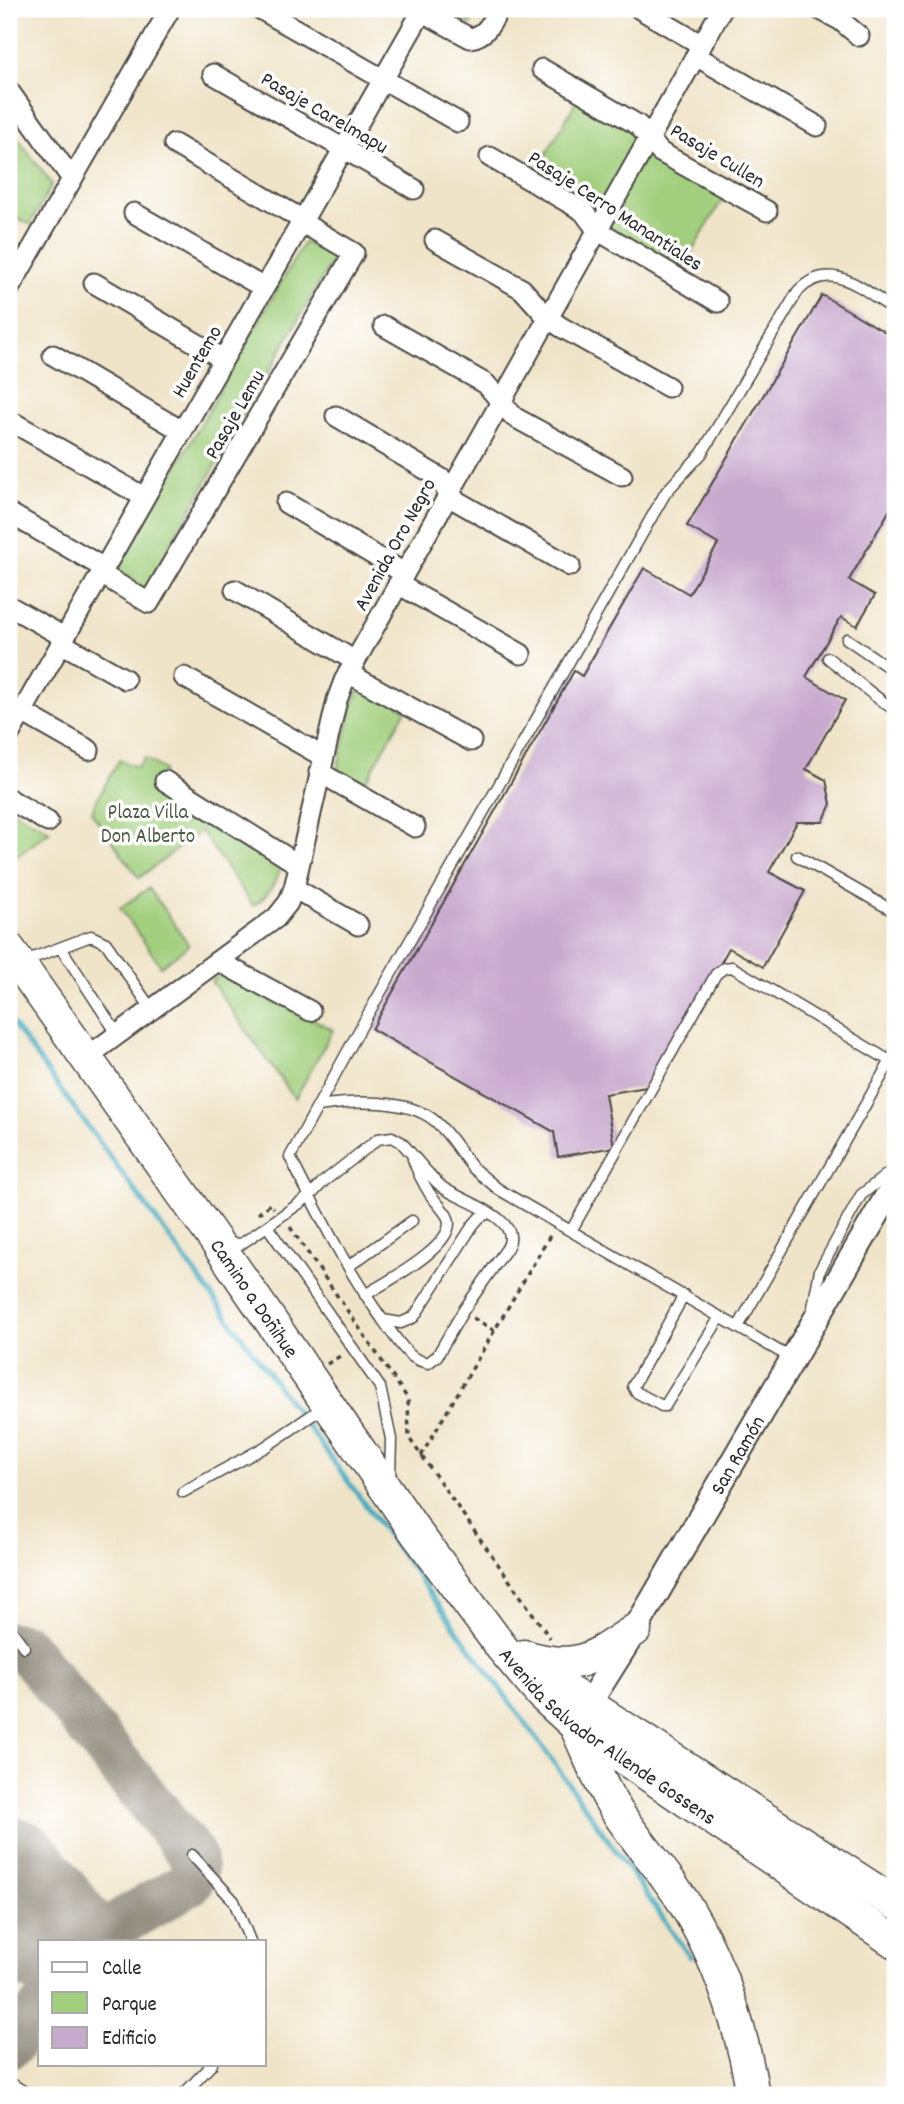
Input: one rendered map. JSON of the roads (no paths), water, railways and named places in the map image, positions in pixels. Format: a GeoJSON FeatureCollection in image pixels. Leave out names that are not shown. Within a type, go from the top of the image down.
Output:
{"type":"FeatureCollection","features":[{"type":"Feature","properties":{"kind":"main road","name":"Camino a Doñihue"},"geometry":{"type":"LineString","coordinates":[[14,956],[215,1240],[390,1495],[502,1648]]}},
{"type":"Feature","properties":{"kind":"main road"},"geometry":{"type":"LineString","coordinates":[[502,1648],[538,1660],[571,1664],[602,1652],[635,1630]]}},
{"type":"Feature","properties":{"kind":"main road","name":"Avenida Salvador Allende Gossens"},"geometry":{"type":"LineString","coordinates":[[502,1648],[541,1695],[582,1715],[895,1903]]}},
{"type":"Feature","properties":{"kind":"main road"},"geometry":{"type":"LineString","coordinates":[[582,1715],[611,1802],[687,1906],[710,1952],[736,2017],[753,2095]]}},
{"type":"Feature","properties":{"kind":"main road","name":"Avenida Salvador Allende Gossens"},"geometry":{"type":"LineString","coordinates":[[582,1715],[895,1942]]}},
{"type":"Feature","properties":{"kind":"street"},"geometry":{"type":"LineString","coordinates":[[9,289],[170,9]]}},
{"type":"Feature","properties":{"kind":"street"},"geometry":{"type":"LineString","coordinates":[[260,9],[458,122]]}},
{"type":"Feature","properties":{"kind":"street"},"geometry":{"type":"LineString","coordinates":[[418,9],[470,38],[476,37],[489,27],[499,9]]}},
{"type":"Feature","properties":{"kind":"street","name":"Huentemo"},"geometry":{"type":"LineString","coordinates":[[9,735],[18,707],[63,640],[417,20],[418,9]]}},
{"type":"Feature","properties":{"kind":"street"},"geometry":{"type":"LineString","coordinates":[[640,9],[817,126]]}},
{"type":"Feature","properties":{"kind":"street","name":"Avenida Oro Negro"},"geometry":{"type":"LineString","coordinates":[[87,1057],[276,918],[288,903],[294,888],[339,692],[351,667],[722,9]]}},
{"type":"Feature","properties":{"kind":"street"},"geometry":{"type":"LineString","coordinates":[[819,9],[843,15],[859,36]]}},
{"type":"Feature","properties":{"kind":"street","name":"Pasaje Cullen"},"geometry":{"type":"LineString","coordinates":[[541,69],[638,125],[660,152],[767,211]]}},
{"type":"Feature","properties":{"kind":"street","name":"Pasaje Carelmapu"},"geometry":{"type":"LineString","coordinates":[[213,74],[414,189]]}},
{"type":"Feature","properties":{"kind":"street"},"geometry":{"type":"LineString","coordinates":[[10,95],[72,179]]}},
{"type":"Feature","properties":{"kind":"street"},"geometry":{"type":"LineString","coordinates":[[174,144],[302,221]]}},
{"type":"Feature","properties":{"kind":"street","name":"Pasaje Cerro Manantiales"},"geometry":{"type":"LineString","coordinates":[[490,157],[583,211],[597,230],[718,302]]}},
{"type":"Feature","properties":{"kind":"street"},"geometry":{"type":"LineString","coordinates":[[134,213],[264,288]]}},
{"type":"Feature","properties":{"kind":"street","name":"Pasaje Lemu"},"geometry":{"type":"LineString","coordinates":[[9,513],[149,603],[354,253],[302,221]]}},
{"type":"Feature","properties":{"kind":"street"},"geometry":{"type":"LineString","coordinates":[[435,240],[522,289],[548,318],[668,387]]}},
{"type":"Feature","properties":{"kind":"street"},"geometry":{"type":"LineString","coordinates":[[94,283],[223,359]]}},
{"type":"Feature","properties":{"kind":"street"},"geometry":{"type":"LineString","coordinates":[[384,326],[486,384],[514,417],[622,476]]}},
{"type":"Feature","properties":{"kind":"street"},"geometry":{"type":"LineString","coordinates":[[53,355],[182,431]]}},
{"type":"Feature","properties":{"kind":"street"},"geometry":{"type":"LineString","coordinates":[[337,416],[442,479],[448,496],[570,566]]}},
{"type":"Feature","properties":{"kind":"street"},"geometry":{"type":"LineString","coordinates":[[14,423],[144,497]]}},
{"type":"Feature","properties":{"kind":"street"},"geometry":{"type":"LineString","coordinates":[[286,503],[521,654]]}},
{"type":"Feature","properties":{"kind":"street"},"geometry":{"type":"LineString","coordinates":[[235,590],[351,667],[471,741]]}},
{"type":"Feature","properties":{"kind":"street"},"geometry":{"type":"LineString","coordinates":[[9,606],[125,679]]}},
{"type":"Feature","properties":{"kind":"street"},"geometry":{"type":"LineString","coordinates":[[184,677],[415,827]]}},
{"type":"Feature","properties":{"kind":"street"},"geometry":{"type":"LineString","coordinates":[[18,707],[89,750]]}},
{"type":"Feature","properties":{"kind":"street"},"geometry":{"type":"LineString","coordinates":[[165,781],[299,865]]}},
{"type":"Feature","properties":{"kind":"street"},"geometry":{"type":"LineString","coordinates":[[9,799],[48,822]]}},
{"type":"Feature","properties":{"kind":"street"},"geometry":{"type":"LineString","coordinates":[[294,888],[358,925]]}},
{"type":"Feature","properties":{"kind":"street"},"geometry":{"type":"LineString","coordinates":[[218,961],[310,1011]]}},
{"type":"Feature","properties":{"kind":"street","name":"San Ramón"},"geometry":{"type":"LineString","coordinates":[[582,1715],[635,1630],[895,1183]]}},
{"type":"Feature","properties":{"kind":"lane"},"geometry":{"type":"LineString","coordinates":[[215,1240],[240,1244],[310,1196],[323,1182],[378,1139],[392,1137],[401,1142],[443,1187],[505,1224],[511,1236],[510,1243],[463,1311],[437,1356],[428,1363],[411,1356],[383,1320],[365,1295],[310,1196],[290,1157],[666,492],[702,453],[798,291],[812,279],[821,276],[841,277],[895,310]]}},
{"type":"Feature","properties":{"kind":"lane"},"geometry":{"type":"LineString","coordinates":[[847,639],[895,673]]}},
{"type":"Feature","properties":{"kind":"lane"},"geometry":{"type":"LineString","coordinates":[[828,658],[867,692],[895,710]]}},
{"type":"Feature","properties":{"kind":"lane"},"geometry":{"type":"LineString","coordinates":[[797,856],[895,912]]}},
{"type":"Feature","properties":{"kind":"lane"},"geometry":{"type":"LineString","coordinates":[[14,956],[61,948],[91,936],[106,943],[152,1010]]}},
{"type":"Feature","properties":{"kind":"lane"},"geometry":{"type":"LineString","coordinates":[[61,948],[118,1035]]}},
{"type":"Feature","properties":{"kind":"lane"},"geometry":{"type":"LineString","coordinates":[[572,1231],[716,974],[724,968],[732,967],[894,1059],[738,1327]]}},
{"type":"Feature","properties":{"kind":"lane"},"geometry":{"type":"LineString","coordinates":[[318,1106],[373,1102],[428,1115],[442,1128],[473,1168],[498,1189],[793,1360]]}},
{"type":"Feature","properties":{"kind":"lane"},"geometry":{"type":"LineString","coordinates":[[365,1295],[441,1243],[448,1230],[449,1220],[430,1194],[412,1155]]}},
{"type":"Feature","properties":{"kind":"lane"},"geometry":{"type":"LineString","coordinates":[[807,1335],[820,1270],[861,1195],[895,1168]]}},
{"type":"Feature","properties":{"kind":"lane"},"geometry":{"type":"LineString","coordinates":[[383,1320],[401,1323],[414,1317],[473,1225],[480,1217],[489,1213]]}},
{"type":"Feature","properties":{"kind":"lane"},"geometry":{"type":"LineString","coordinates":[[349,1266],[412,1221]]}},
{"type":"Feature","properties":{"kind":"lane"},"geometry":{"type":"LineString","coordinates":[[267,1226],[380,1387],[391,1439],[390,1495]]}},
{"type":"Feature","properties":{"kind":"lane"},"geometry":{"type":"LineString","coordinates":[[833,1290],[841,1231]]}},
{"type":"Feature","properties":{"kind":"lane"},"geometry":{"type":"LineString","coordinates":[[684,1295],[633,1386],[636,1392],[665,1406],[720,1317]]}},
{"type":"Feature","properties":{"kind":"lane"},"geometry":{"type":"LineString","coordinates":[[183,1492],[265,1447],[327,1404]]}},
{"type":"Feature","properties":{"kind":"lane"},"geometry":{"type":"LineString","coordinates":[[9,1628],[24,1647]]}},
{"type":"Feature","properties":{"kind":"lane"},"geometry":{"type":"LineString","coordinates":[[191,1855],[234,1900],[250,1940]]}},
{"type":"Feature","properties":{"kind":"lane"},"geometry":{"type":"LineString","coordinates":[[183,2095],[210,2066]]}},
{"type":"Feature","properties":{"kind":"lane"},"geometry":{"type":"LineString","coordinates":[[9,2082],[29,2095]]}},
{"type":"Feature","properties":{"kind":"waterway"},"geometry":{"type":"LineString","coordinates":[[9,1019],[545,1750],[690,1957]]}},
{"type":"Feature","properties":{"kind":"park label","name":"Plaza Villa Don Alberto"},"geometry":{"type":"Point","coordinates":[148,823]}}]}
